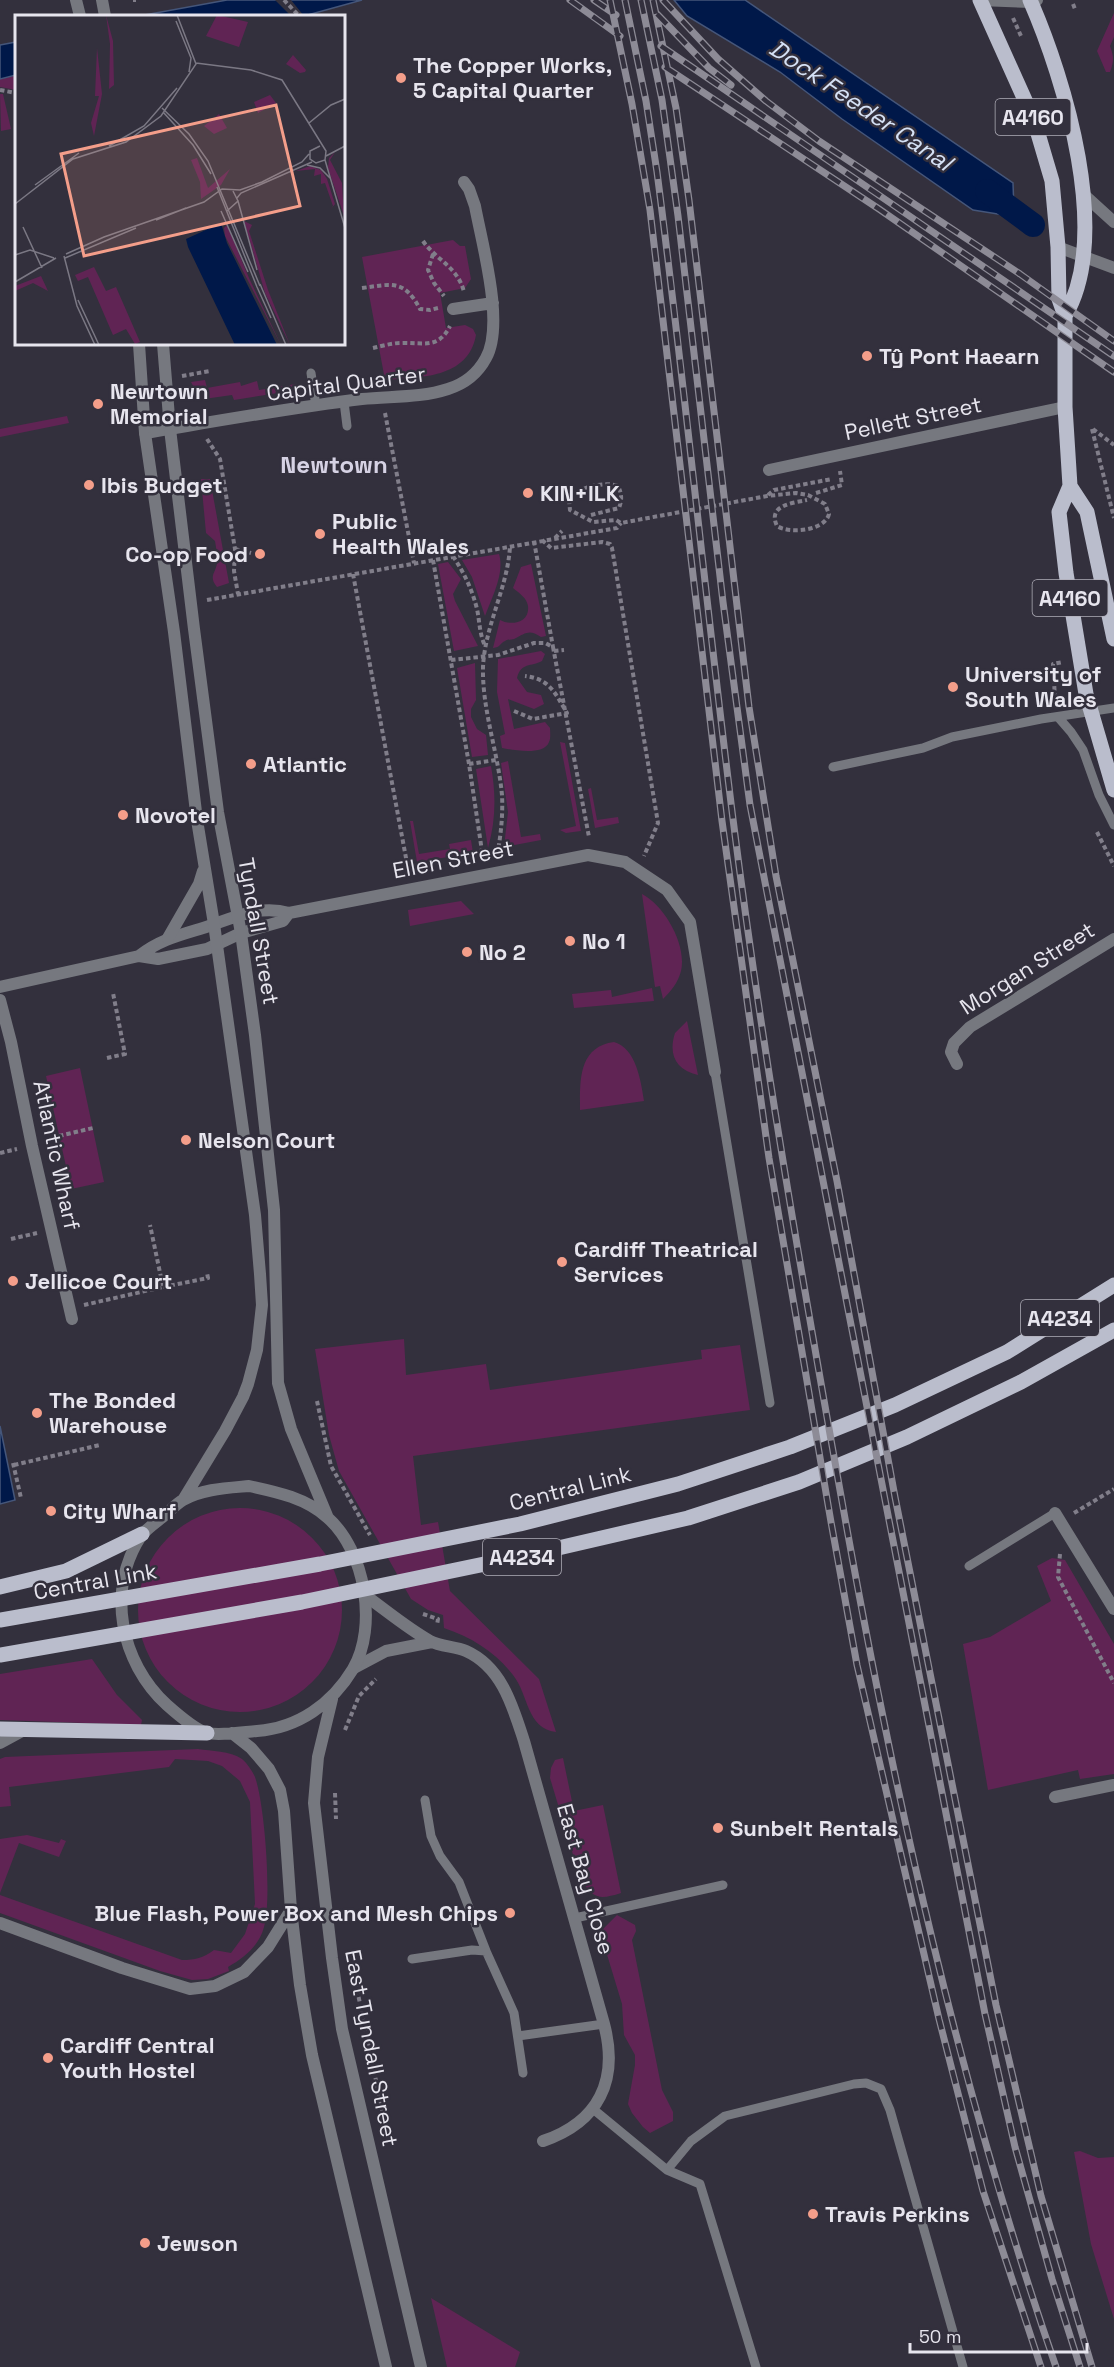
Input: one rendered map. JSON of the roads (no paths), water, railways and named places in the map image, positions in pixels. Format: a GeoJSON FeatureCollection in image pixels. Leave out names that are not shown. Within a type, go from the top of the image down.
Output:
{"type":"FeatureCollection","features":[{"type":"Feature","properties":{"kind":"main road","name":"A4160"},"geometry":{"type":"LineString","coordinates":[[980,0],[1034,120],[1052,181],[1058,247],[1059,299],[1065,316],[1065,407],[1070,486],[1059,512],[1071,603],[1090,712],[1114,790]]}},
{"type":"Feature","properties":{"kind":"main road","name":"A4160"},"geometry":{"type":"LineString","coordinates":[[1032,1],[1052,52],[1070,116],[1082,193],[1083,255],[1077,292],[1065,316]]}},
{"type":"Feature","properties":{"kind":"main road","name":"A4160"},"geometry":{"type":"LineString","coordinates":[[1070,486],[1087,512],[1114,639]]}},
{"type":"Feature","properties":{"kind":"main road","name":"Central Link"},"geometry":{"type":"LineString","coordinates":[[0,1620],[356,1557],[520,1524],[678,1484],[790,1447],[884,1409],[1007,1352],[1114,1285]]}},
{"type":"Feature","properties":{"kind":"main road","name":"A4234"},"geometry":{"type":"LineString","coordinates":[[0,1655],[302,1602],[528,1555],[687,1518],[799,1482],[907,1437],[1021,1382],[1114,1330]]}},
{"type":"Feature","properties":{"kind":"main road"},"geometry":{"type":"LineString","coordinates":[[0,1587],[66,1571],[142,1534]]}},
{"type":"Feature","properties":{"kind":"main road"},"geometry":{"type":"LineString","coordinates":[[0,1729],[207,1733]]}},
{"type":"Feature","properties":{"kind":"street"},"geometry":{"type":"LineString","coordinates":[[76,0],[80,15]]}},
{"type":"Feature","properties":{"kind":"street"},"geometry":{"type":"LineString","coordinates":[[102,0],[105,15]]}},
{"type":"Feature","properties":{"kind":"street"},"geometry":{"type":"LineString","coordinates":[[980,0],[1032,1]]}},
{"type":"Feature","properties":{"kind":"street","name":"Capital Quarter"},"geometry":{"type":"LineString","coordinates":[[145,433],[344,402],[434,393],[467,381],[486,359],[494,330],[493,303],[473,197],[464,182]]}},
{"type":"Feature","properties":{"kind":"street"},"geometry":{"type":"LineString","coordinates":[[1082,193],[1114,222]]}},
{"type":"Feature","properties":{"kind":"street"},"geometry":{"type":"LineString","coordinates":[[1058,247],[1114,268]]}},
{"type":"Feature","properties":{"kind":"street"},"geometry":{"type":"LineString","coordinates":[[458,307],[493,303]]}},
{"type":"Feature","properties":{"kind":"street","name":"Tyndall Street"},"geometry":{"type":"LineString","coordinates":[[139,345],[145,433],[174,632],[197,820],[256,1224],[262,1305],[256,1350],[243,1397],[183,1500]]}},
{"type":"Feature","properties":{"kind":"street","name":"Tyndall Street"},"geometry":{"type":"LineString","coordinates":[[163,345],[170,429],[216,801],[241,933],[255,1035],[273,1210],[278,1383],[291,1429],[328,1518]]}},
{"type":"Feature","properties":{"kind":"street","name":"Pellett Street"},"geometry":{"type":"LineString","coordinates":[[769,470],[1065,407]]}},
{"type":"Feature","properties":{"kind":"street","name":"Ellen Street"},"geometry":{"type":"LineString","coordinates":[[139,956],[153,945],[168,938],[214,924],[237,914],[275,910],[289,913],[584,856],[625,862],[667,890],[690,922],[715,1072]]}},
{"type":"Feature","properties":{"kind":"street"},"geometry":{"type":"LineString","coordinates":[[168,938],[199,884],[205,866]]}},
{"type":"Feature","properties":{"kind":"street","name":"Ellen Street"},"geometry":{"type":"LineString","coordinates":[[139,956],[158,959],[216,946],[241,933],[283,921],[289,913]]}},
{"type":"Feature","properties":{"kind":"street","name":"Morgan Street"},"geometry":{"type":"LineString","coordinates":[[957,1064],[951,1052],[954,1043],[970,1027],[1114,939]]}},
{"type":"Feature","properties":{"kind":"street"},"geometry":{"type":"LineString","coordinates":[[0,987],[139,956]]}},
{"type":"Feature","properties":{"kind":"street","name":"Atlantic Wharf"},"geometry":{"type":"LineString","coordinates":[[0,1000],[71,1313]]}},
{"type":"Feature","properties":{"kind":"street"},"geometry":{"type":"LineString","coordinates":[[249,1486],[289,1495],[328,1518],[346,1540],[359,1566],[366,1596],[365,1632],[354,1668],[332,1699],[312,1713],[276,1728],[232,1733],[207,1733],[177,1714],[155,1694],[140,1674],[129,1649],[121,1618],[124,1570],[142,1534],[183,1500],[220,1488],[249,1486]]}},
{"type":"Feature","properties":{"kind":"street"},"geometry":{"type":"LineString","coordinates":[[1058,1517],[1114,1609]]}},
{"type":"Feature","properties":{"kind":"street","name":"East Bay Close"},"geometry":{"type":"LineString","coordinates":[[366,1596],[432,1642],[465,1651],[479,1659],[492,1670],[511,1702],[575,1918],[604,2024],[610,2057],[603,2091],[593,2109],[573,2128],[560,2136],[543,2141]]}},
{"type":"Feature","properties":{"kind":"street","name":"East Bay Close"},"geometry":{"type":"LineString","coordinates":[[354,1668],[386,1651],[432,1642]]}},
{"type":"Feature","properties":{"kind":"street","name":"East Tyndall Street"},"geometry":{"type":"LineString","coordinates":[[332,1699],[314,1782],[316,1825],[342,2029],[421,2367]]}},
{"type":"Feature","properties":{"kind":"street"},"geometry":{"type":"LineString","coordinates":[[0,1743],[25,1730]]}},
{"type":"Feature","properties":{"kind":"street"},"geometry":{"type":"LineString","coordinates":[[232,1733],[251,1748],[269,1769],[280,1790],[284,1811],[291,1910],[300,1985],[312,2055],[386,2367]]}},
{"type":"Feature","properties":{"kind":"street"},"geometry":{"type":"LineString","coordinates":[[1055,1797],[1114,1785]]}},
{"type":"Feature","properties":{"kind":"street"},"geometry":{"type":"LineString","coordinates":[[0,1923],[122,1968],[190,1989],[215,1986],[244,1972],[268,1947],[291,1910]]}},
{"type":"Feature","properties":{"kind":"lane"},"geometry":{"type":"LineString","coordinates":[[311,373],[316,406]]}},
{"type":"Feature","properties":{"kind":"lane"},"geometry":{"type":"LineString","coordinates":[[344,402],[346,426]]}},
{"type":"Feature","properties":{"kind":"lane"},"geometry":{"type":"LineString","coordinates":[[833,767],[923,748],[952,737],[1114,708]]}},
{"type":"Feature","properties":{"kind":"lane"},"geometry":{"type":"LineString","coordinates":[[1058,717],[1083,750],[1099,795],[1114,825]]}},
{"type":"Feature","properties":{"kind":"lane"},"geometry":{"type":"LineString","coordinates":[[715,1072],[770,1403]]}},
{"type":"Feature","properties":{"kind":"lane"},"geometry":{"type":"LineString","coordinates":[[969,1566],[1058,1517]]}},
{"type":"Feature","properties":{"kind":"lane"},"geometry":{"type":"LineString","coordinates":[[425,1800],[431,1836],[440,1856],[459,1882],[486,1952],[514,2013],[523,2073]]}},
{"type":"Feature","properties":{"kind":"lane"},"geometry":{"type":"LineString","coordinates":[[575,1918],[723,1885]]}},
{"type":"Feature","properties":{"kind":"lane"},"geometry":{"type":"LineString","coordinates":[[412,1959],[472,1950],[486,1952]]}},
{"type":"Feature","properties":{"kind":"lane"},"geometry":{"type":"LineString","coordinates":[[518,2036],[604,2024]]}},
{"type":"Feature","properties":{"kind":"lane"},"geometry":{"type":"LineString","coordinates":[[667,2170],[691,2141],[725,2116],[854,2084],[866,2083],[881,2090],[890,2110],[963,2367]]}},
{"type":"Feature","properties":{"kind":"lane"},"geometry":{"type":"LineString","coordinates":[[593,2109],[667,2170],[700,2184],[756,2367]]}},
{"type":"Feature","properties":{"kind":"water"},"geometry":{"type":"Polygon","coordinates":[[[227,0],[362,0],[308,15],[144,15],[227,0]]]}},
{"type":"Feature","properties":{"kind":"water"},"geometry":{"type":"Polygon","coordinates":[[[674,0],[745,0],[1013,183],[1014,210],[1010,216],[973,210],[842,119],[780,72],[687,16],[674,0]]]}},
{"type":"Feature","properties":{"kind":"water"},"geometry":{"type":"Polygon","coordinates":[[[15,42],[15,75],[0,79],[0,45],[15,42]]]}},
{"type":"Feature","properties":{"kind":"water"},"geometry":{"type":"Polygon","coordinates":[[[0,1426],[15,1500],[0,1504],[0,1426]]]}},
{"type":"Feature","properties":{"kind":"waterway","name":"Dock Feeder Canal"},"geometry":{"type":"LineString","coordinates":[[987,191],[1033,225]]}},
{"type":"Feature","properties":{"kind":"railway"},"geometry":{"type":"LineString","coordinates":[[570,0],[620,36]]}},
{"type":"Feature","properties":{"kind":"railway"},"geometry":{"type":"LineString","coordinates":[[594,0],[616,15]]}},
{"type":"Feature","properties":{"kind":"railway"},"geometry":{"type":"LineString","coordinates":[[610,0],[632,104],[650,210],[722,821],[769,1158],[857,1665],[939,2019],[983,2191],[1041,2367]]}},
{"type":"Feature","properties":{"kind":"railway"},"geometry":{"type":"LineString","coordinates":[[625,0],[646,101],[657,172],[744,905],[798,1250],[843,1507],[885,1725],[933,1941],[989,2155],[1056,2367]]}},
{"type":"Feature","properties":{"kind":"railway"},"geometry":{"type":"LineString","coordinates":[[641,0],[662,100],[678,216],[723,602],[750,805],[985,2014],[1015,2147],[1052,2279],[1080,2367]]}},
{"type":"Feature","properties":{"kind":"railway"},"geometry":{"type":"LineString","coordinates":[[653,0],[676,108],[689,200],[749,707],[776,876],[837,1181],[895,1497],[996,2005],[1041,2196],[1092,2367]]}},
{"type":"Feature","properties":{"kind":"railway"},"geometry":{"type":"LineString","coordinates":[[663,0],[718,59],[766,101],[819,141],[1020,274],[1114,341]]}},
{"type":"Feature","properties":{"kind":"railway"},"geometry":{"type":"LineString","coordinates":[[657,14],[709,68],[731,85]]}},
{"type":"Feature","properties":{"kind":"railway"},"geometry":{"type":"LineString","coordinates":[[661,46],[1114,356]]}},
{"type":"Feature","properties":{"kind":"railway"},"geometry":{"type":"LineString","coordinates":[[665,67],[879,209],[1114,372]]}},
{"type":"Feature","properties":{"kind":"place","name":"The Copper Works, 5 Capital Quarter"},"geometry":{"type":"Point","coordinates":[401,78]}},
{"type":"Feature","properties":{"kind":"place","name":"Tŷ Pont Haearn"},"geometry":{"type":"Point","coordinates":[867,356]}},
{"type":"Feature","properties":{"kind":"place","name":"Newtown Memorial"},"geometry":{"type":"Point","coordinates":[98,404]}},
{"type":"Feature","properties":{"kind":"place","name":"Ibis Budget"},"geometry":{"type":"Point","coordinates":[89,485]}},
{"type":"Feature","properties":{"kind":"place","name":"KIN+ILK"},"geometry":{"type":"Point","coordinates":[528,493]}},
{"type":"Feature","properties":{"kind":"place","name":"Public Health Wales"},"geometry":{"type":"Point","coordinates":[320,534]}},
{"type":"Feature","properties":{"kind":"place","name":"Co-op Food"},"geometry":{"type":"Point","coordinates":[260,554]}},
{"type":"Feature","properties":{"kind":"place","name":"University of South Wales"},"geometry":{"type":"Point","coordinates":[953,687]}},
{"type":"Feature","properties":{"kind":"place","name":"Atlantic"},"geometry":{"type":"Point","coordinates":[251,764]}},
{"type":"Feature","properties":{"kind":"place","name":"Novotel"},"geometry":{"type":"Point","coordinates":[123,815]}},
{"type":"Feature","properties":{"kind":"place","name":"No 1"},"geometry":{"type":"Point","coordinates":[570,941]}},
{"type":"Feature","properties":{"kind":"place","name":"No 2"},"geometry":{"type":"Point","coordinates":[467,952]}},
{"type":"Feature","properties":{"kind":"place","name":"Nelson Court"},"geometry":{"type":"Point","coordinates":[186,1140]}},
{"type":"Feature","properties":{"kind":"place","name":"Cardiff Theatrical Services"},"geometry":{"type":"Point","coordinates":[562,1262]}},
{"type":"Feature","properties":{"kind":"place","name":"Jellicoe Court"},"geometry":{"type":"Point","coordinates":[13,1281]}},
{"type":"Feature","properties":{"kind":"place","name":"The Bonded Warehouse"},"geometry":{"type":"Point","coordinates":[37,1413]}},
{"type":"Feature","properties":{"kind":"place","name":"City Wharf"},"geometry":{"type":"Point","coordinates":[51,1511]}},
{"type":"Feature","properties":{"kind":"place","name":"Sunbelt Rentals"},"geometry":{"type":"Point","coordinates":[718,1828]}},
{"type":"Feature","properties":{"kind":"place","name":"Blue Flash, Power Box and Mesh Chips"},"geometry":{"type":"Point","coordinates":[510,1913]}},
{"type":"Feature","properties":{"kind":"place","name":"Cardiff Central Youth Hostel"},"geometry":{"type":"Point","coordinates":[48,2058]}},
{"type":"Feature","properties":{"kind":"place","name":"Travis Perkins"},"geometry":{"type":"Point","coordinates":[813,2214]}},
{"type":"Feature","properties":{"kind":"place","name":"Jewson"},"geometry":{"type":"Point","coordinates":[145,2243]}},
{"type":"Feature","properties":{"kind":"district","name":"Newtown"},"geometry":{"type":"Point","coordinates":[334,464]}}]}
